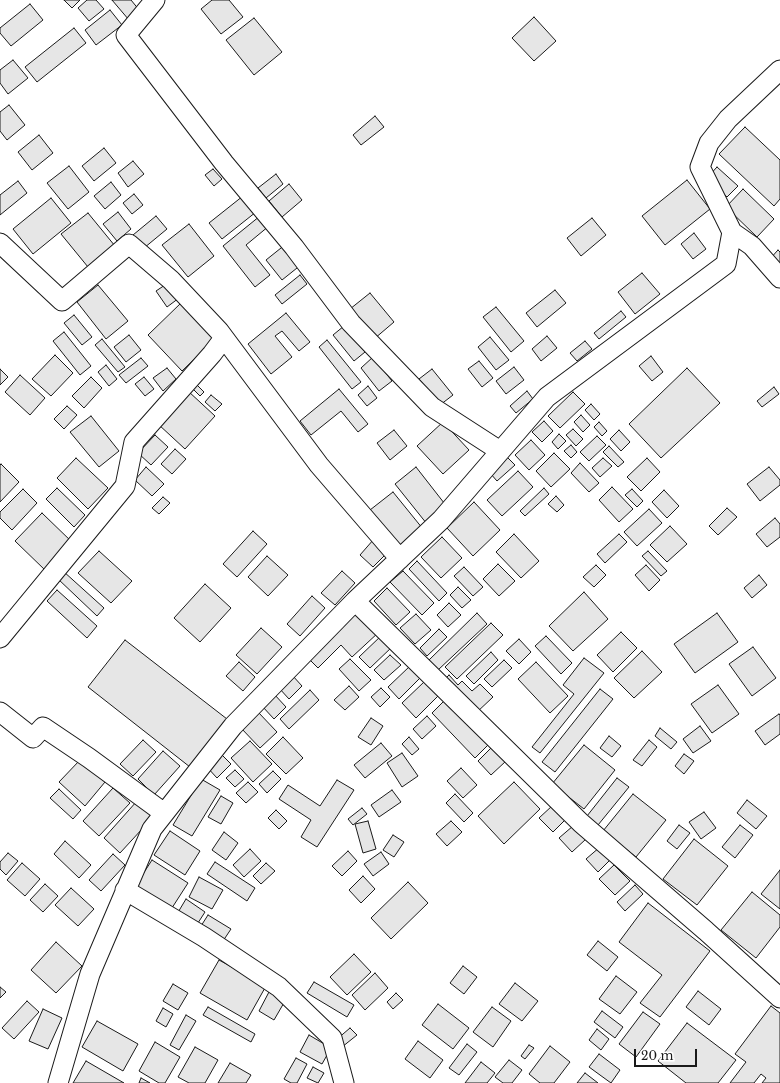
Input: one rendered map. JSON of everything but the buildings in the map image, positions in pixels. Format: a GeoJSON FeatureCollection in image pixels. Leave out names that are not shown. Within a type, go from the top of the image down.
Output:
{"type":"FeatureCollection","features":[{"type":"Feature","properties":{"kind":"street"},"geometry":{"type":"LineString","coordinates":[[155,0],[126,35],[224,163],[294,247],[351,323],[432,407],[500,451]]}},
{"type":"Feature","properties":{"kind":"street"},"geometry":{"type":"LineString","coordinates":[[780,70],[728,119],[709,143],[700,166],[732,232],[752,246],[780,278]]}},
{"type":"Feature","properties":{"kind":"street"},"geometry":{"type":"LineString","coordinates":[[58,1083],[90,974],[152,829],[164,813],[233,726],[355,601],[441,520],[547,397],[726,264],[732,232]]}},
{"type":"Feature","properties":{"kind":"street"},"geometry":{"type":"LineString","coordinates":[[0,243],[62,302],[129,244],[171,280],[219,331],[319,465],[400,559]]}},
{"type":"Feature","properties":{"kind":"street"},"geometry":{"type":"LineString","coordinates":[[0,638],[126,486],[134,442],[212,354],[224,338]]}},
{"type":"Feature","properties":{"kind":"street"},"geometry":{"type":"LineString","coordinates":[[355,601],[581,823],[700,926],[780,998]]}},
{"type":"Feature","properties":{"kind":"street"},"geometry":{"type":"LineString","coordinates":[[0,712],[33,738],[43,727],[89,758],[164,813]]}},
{"type":"Feature","properties":{"kind":"street"},"geometry":{"type":"LineString","coordinates":[[126,890],[204,937],[279,987],[332,1038],[344,1083]]}}]}
